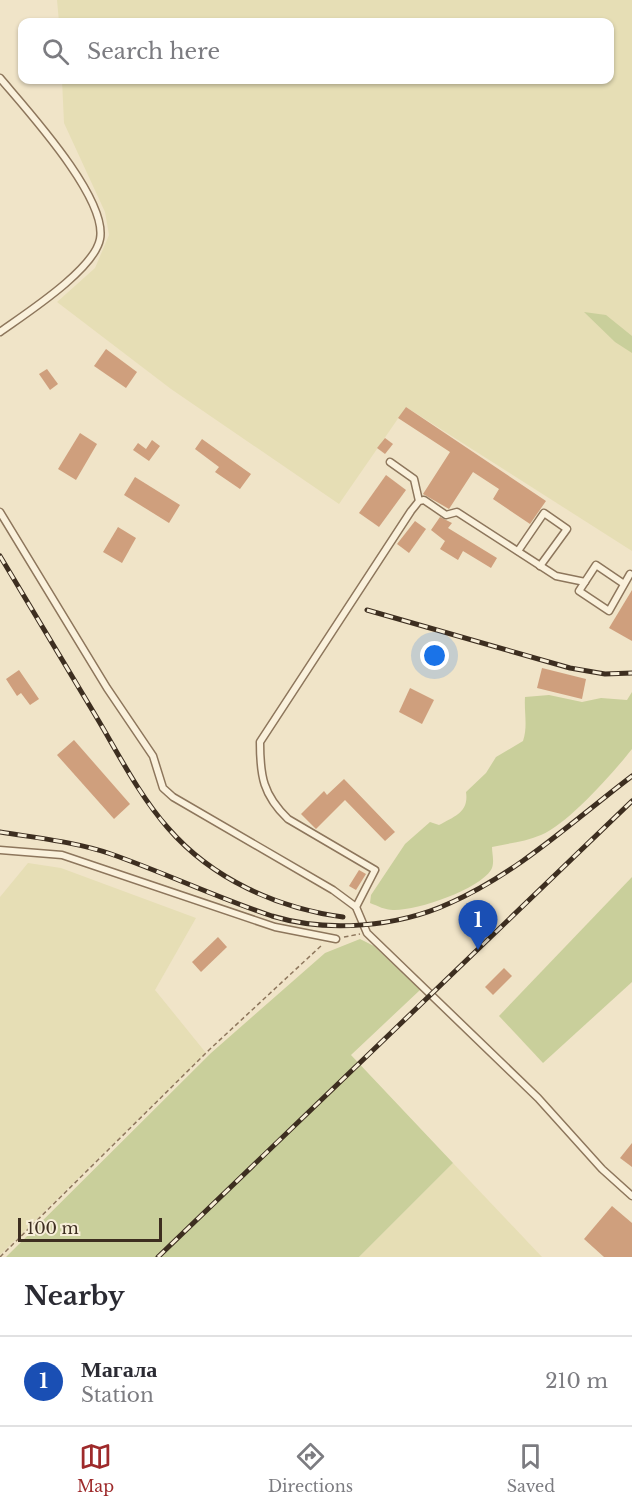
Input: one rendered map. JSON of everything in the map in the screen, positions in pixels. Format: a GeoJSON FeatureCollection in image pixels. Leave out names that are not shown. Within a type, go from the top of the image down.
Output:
{"type":"FeatureCollection","features":[{"type":"Feature","properties":{"kind":"lane"},"geometry":{"type":"LineString","coordinates":[[0,78],[54,143],[88,194],[96,211],[100,239],[90,257],[68,282],[0,332]]}},
{"type":"Feature","properties":{"kind":"lane"},"geometry":{"type":"LineString","coordinates":[[356,907],[375,870],[288,819],[278,809],[266,792],[260,766],[260,742],[419,501],[414,479],[390,462]]}},
{"type":"Feature","properties":{"kind":"lane"},"geometry":{"type":"LineString","coordinates":[[419,501],[424,500],[446,515],[458,512],[556,576],[585,582]]}},
{"type":"Feature","properties":{"kind":"lane"},"geometry":{"type":"LineString","coordinates":[[0,512],[107,688],[153,756],[163,788],[173,797],[333,890],[356,907],[367,933],[494,1054],[602,1168],[632,1196]]}},
{"type":"Feature","properties":{"kind":"lane"},"geometry":{"type":"LineString","coordinates":[[518,551],[544,513],[567,528],[540,566]]}},
{"type":"Feature","properties":{"kind":"lane"},"geometry":{"type":"LineString","coordinates":[[624,584],[597,565],[579,591],[609,611],[630,574]]}},
{"type":"Feature","properties":{"kind":"lane"},"geometry":{"type":"LineString","coordinates":[[0,850],[62,855],[274,927],[336,939]]}},
{"type":"Feature","properties":{"kind":"path"},"geometry":{"type":"LineString","coordinates":[[0,1257],[218,1042],[323,944],[367,933]]}},
{"type":"Feature","properties":{"kind":"shaded area"},"geometry":{"type":"Polygon","coordinates":[[[57,0],[632,0],[632,551],[406,407],[339,504],[171,389],[57,302],[95,268],[109,235],[105,212],[64,123],[62,84],[614,84],[614,18],[59,18],[57,0]]]}},
{"type":"Feature","properties":{"kind":"shaded area"},"geometry":{"type":"Polygon","coordinates":[[[28,863],[61,868],[196,918],[155,990],[206,1053],[0,1255],[0,897],[28,863]]]}},
{"type":"Feature","properties":{"kind":"shaded area"},"geometry":{"type":"Polygon","coordinates":[[[453,1163],[542,1257],[359,1257],[453,1163]]]}},
{"type":"Feature","properties":{"kind":"green space"},"geometry":{"type":"Polygon","coordinates":[[[584,312],[606,315],[632,336],[632,353],[615,342],[584,312]]]}},
{"type":"Feature","properties":{"kind":"green space"},"geometry":{"type":"Polygon","coordinates":[[[632,692],[632,749],[602,784],[564,820],[541,835],[492,847],[492,867],[484,878],[446,898],[416,907],[393,910],[370,903],[371,895],[405,844],[430,822],[439,825],[460,813],[465,804],[466,792],[486,773],[496,757],[523,741],[526,725],[525,697],[549,695],[582,702],[601,698],[627,700],[632,692]]]}},
{"type":"Feature","properties":{"kind":"green space"},"geometry":{"type":"Polygon","coordinates":[[[632,877],[632,982],[543,1063],[499,1016],[632,877]]]}},
{"type":"Feature","properties":{"kind":"green space"},"geometry":{"type":"Polygon","coordinates":[[[360,939],[374,946],[420,990],[351,1055],[453,1163],[359,1257],[6,1257],[211,1053],[325,953],[360,939]]]}},
{"type":"Feature","properties":{"kind":"building"},"geometry":{"type":"Polygon","coordinates":[[[106,349],[137,372],[126,388],[94,366],[106,349]]]}},
{"type":"Feature","properties":{"kind":"building"},"geometry":{"type":"Polygon","coordinates":[[[47,369],[58,384],[50,390],[39,374],[47,369]]]}},
{"type":"Feature","properties":{"kind":"building"},"geometry":{"type":"Polygon","coordinates":[[[406,407],[546,501],[530,524],[493,499],[499,489],[473,472],[449,509],[423,494],[450,452],[398,418],[406,407]]]}},
{"type":"Feature","properties":{"kind":"building"},"geometry":{"type":"Polygon","coordinates":[[[80,433],[97,444],[76,480],[58,469],[80,433]]]}},
{"type":"Feature","properties":{"kind":"building"},"geometry":{"type":"Polygon","coordinates":[[[385,438],[393,444],[385,454],[377,448],[385,438]]]}},
{"type":"Feature","properties":{"kind":"building"},"geometry":{"type":"Polygon","coordinates":[[[202,439],[251,474],[240,489],[215,472],[219,467],[195,449],[202,439]]]}},
{"type":"Feature","properties":{"kind":"building"},"geometry":{"type":"Polygon","coordinates":[[[152,440],[160,446],[149,461],[133,450],[138,443],[146,449],[152,440]]]}},
{"type":"Feature","properties":{"kind":"building"},"geometry":{"type":"Polygon","coordinates":[[[386,475],[406,490],[379,527],[359,513],[386,475]]]}},
{"type":"Feature","properties":{"kind":"building"},"geometry":{"type":"Polygon","coordinates":[[[135,477],[180,505],[169,523],[124,495],[135,477]]]}},
{"type":"Feature","properties":{"kind":"building"},"geometry":{"type":"Polygon","coordinates":[[[440,517],[452,523],[448,528],[497,558],[491,568],[463,551],[458,560],[440,549],[445,541],[431,530],[440,517]]]}},
{"type":"Feature","properties":{"kind":"building"},"geometry":{"type":"Polygon","coordinates":[[[415,521],[426,529],[409,553],[397,544],[415,521]]]}},
{"type":"Feature","properties":{"kind":"building"},"geometry":{"type":"Polygon","coordinates":[[[118,527],[136,538],[122,563],[103,552],[118,527]]]}},
{"type":"Feature","properties":{"kind":"building"},"geometry":{"type":"Polygon","coordinates":[[[632,590],[632,641],[609,628],[632,590]]]}},
{"type":"Feature","properties":{"kind":"building"},"geometry":{"type":"Polygon","coordinates":[[[542,668],[586,679],[582,699],[537,688],[542,668]]]}},
{"type":"Feature","properties":{"kind":"building"},"geometry":{"type":"Polygon","coordinates":[[[19,670],[39,699],[30,705],[21,693],[17,696],[6,679],[19,670]]]}},
{"type":"Feature","properties":{"kind":"building"},"geometry":{"type":"Polygon","coordinates":[[[410,688],[434,700],[422,724],[399,712],[410,688]]]}},
{"type":"Feature","properties":{"kind":"building"},"geometry":{"type":"Polygon","coordinates":[[[74,740],[130,804],[114,819],[57,755],[74,740]]]}},
{"type":"Feature","properties":{"kind":"building"},"geometry":{"type":"Polygon","coordinates":[[[344,779],[395,832],[385,841],[345,800],[316,829],[301,814],[324,791],[327,795],[344,779]]]}},
{"type":"Feature","properties":{"kind":"building"},"geometry":{"type":"Polygon","coordinates":[[[359,870],[366,874],[356,890],[349,886],[359,870]]]}},
{"type":"Feature","properties":{"kind":"building"},"geometry":{"type":"Polygon","coordinates":[[[218,937],[227,947],[201,972],[192,962],[218,937]]]}},
{"type":"Feature","properties":{"kind":"building"},"geometry":{"type":"Polygon","coordinates":[[[504,968],[512,976],[493,995],[485,987],[504,968]]]}},
{"type":"Feature","properties":{"kind":"building"},"geometry":{"type":"Polygon","coordinates":[[[632,1143],[632,1167],[620,1158],[632,1143]]]}},
{"type":"Feature","properties":{"kind":"building"},"geometry":{"type":"Polygon","coordinates":[[[612,1206],[632,1223],[632,1257],[604,1257],[584,1239],[612,1206]]]}},
{"type":"Feature","properties":{"kind":"railway"},"geometry":{"type":"LineString","coordinates":[[0,556],[128,772],[157,815],[185,846],[225,876],[247,888],[294,906],[343,917]]}},
{"type":"Feature","properties":{"kind":"railway"},"geometry":{"type":"LineString","coordinates":[[367,610],[570,668],[605,674],[632,673]]}},
{"type":"Feature","properties":{"kind":"railway"},"geometry":{"type":"LineString","coordinates":[[0,832],[98,850],[272,916],[316,925],[362,925],[408,918],[475,891],[545,845],[632,776]]}},
{"type":"Feature","properties":{"kind":"railway"},"geometry":{"type":"LineString","coordinates":[[158,1257],[632,801]]}},
{"type":"Feature","properties":{"kind":"place","name":"Магала"},"geometry":{"type":"Point","coordinates":[478,950]}}]}
